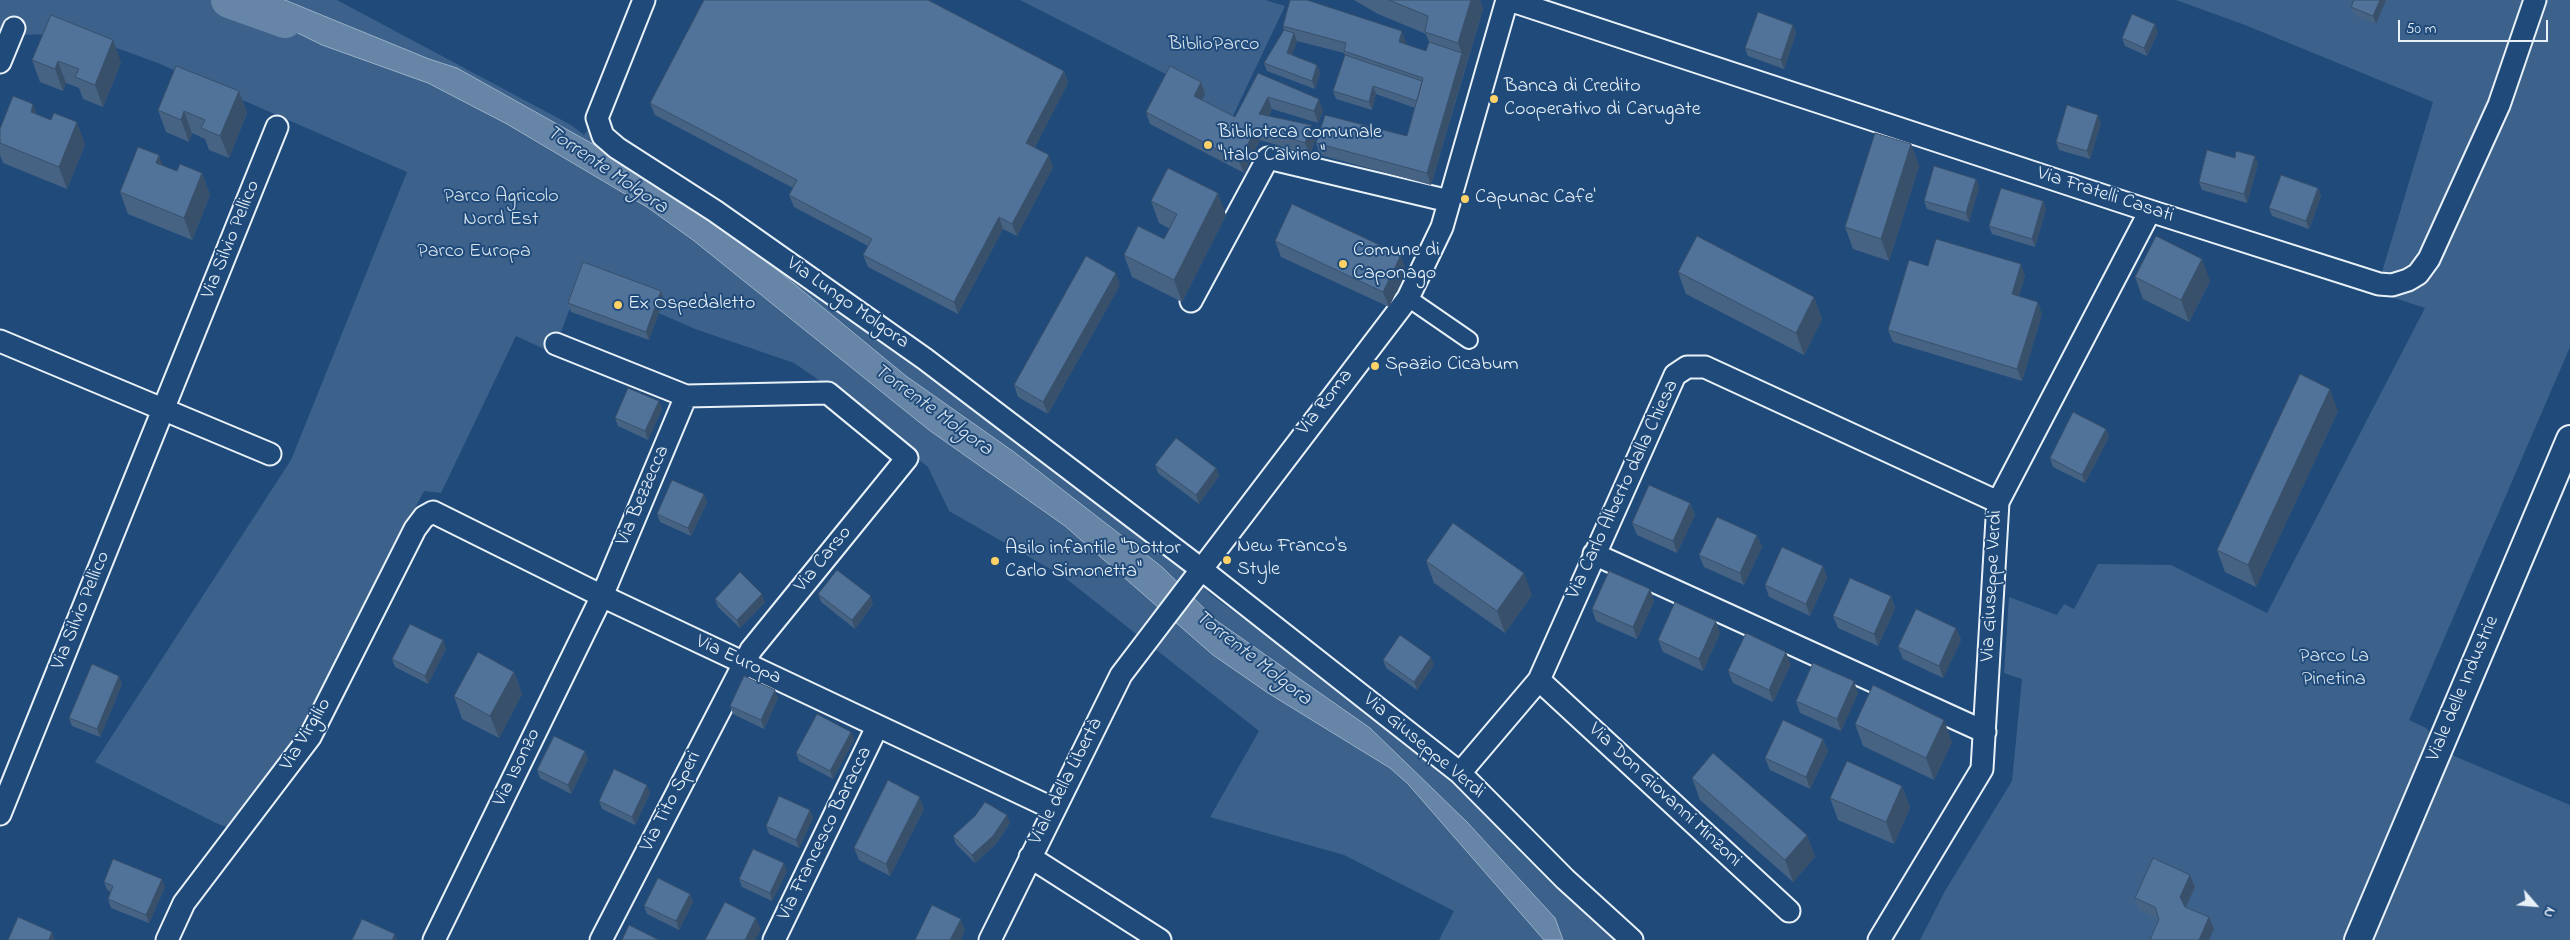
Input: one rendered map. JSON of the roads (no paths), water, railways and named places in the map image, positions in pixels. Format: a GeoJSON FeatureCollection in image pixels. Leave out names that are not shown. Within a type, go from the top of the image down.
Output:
{"type":"FeatureCollection","features":[{"type":"Feature","properties":{"kind":"street","name":"Via Lungo Molgora"},"geometry":{"type":"LineString","coordinates":[[644,0],[597,118],[602,136],[616,148],[715,211],[925,359],[1196,577]]}},
{"type":"Feature","properties":{"kind":"street","name":"Via Roma"},"geometry":{"type":"LineString","coordinates":[[1154,630],[1408,298],[1428,260],[1449,201],[1508,0]]}},
{"type":"Feature","properties":{"kind":"street","name":"Via Fratelli Casati"},"geometry":{"type":"LineString","coordinates":[[1508,0],[2150,211],[2379,284],[2392,284],[2408,280],[2425,267],[2499,105],[2534,0]]}},
{"type":"Feature","properties":{"kind":"street"},"geometry":{"type":"LineString","coordinates":[[0,62],[14,28]]}},
{"type":"Feature","properties":{"kind":"street","name":"Via Silvio Pellico"},"geometry":{"type":"LineString","coordinates":[[0,814],[277,127]]}},
{"type":"Feature","properties":{"kind":"street"},"geometry":{"type":"LineString","coordinates":[[1191,301],[1268,158],[1449,201]]}},
{"type":"Feature","properties":{"kind":"street","name":"Via Giuseppe Verdi"},"geometry":{"type":"LineString","coordinates":[[1880,940],[1982,770],[1998,502],[2150,211]]}},
{"type":"Feature","properties":{"kind":"street"},"geometry":{"type":"LineString","coordinates":[[1408,298],[1468,340]]}},
{"type":"Feature","properties":{"kind":"street"},"geometry":{"type":"LineString","coordinates":[[0,341],[164,408],[270,454]]}},
{"type":"Feature","properties":{"kind":"street"},"geometry":{"type":"LineString","coordinates":[[556,344],[686,396]]}},
{"type":"Feature","properties":{"kind":"street","name":"Via Carlo Alberto dalla Chiesa"},"geometry":{"type":"LineString","coordinates":[[1460,773],[1539,680],[1675,375],[1687,367],[1705,367],[1998,502]]}},
{"type":"Feature","properties":{"kind":"street","name":"Via Carso"},"geometry":{"type":"LineString","coordinates":[[686,396],[828,393],[907,458],[742,663]]}},
{"type":"Feature","properties":{"kind":"street","name":"Via Bezzecca"},"geometry":{"type":"LineString","coordinates":[[602,596],[686,396]]}},
{"type":"Feature","properties":{"kind":"street","name":"Viale delle Industrie"},"geometry":{"type":"LineString","coordinates":[[2358,940],[2570,439]]}},
{"type":"Feature","properties":{"kind":"street","name":"Via Europa"},"geometry":{"type":"LineString","coordinates":[[424,516],[433,512],[445,516],[602,596],[1054,809]]}},
{"type":"Feature","properties":{"kind":"street","name":"Via Virgilio"},"geometry":{"type":"LineString","coordinates":[[167,940],[184,903],[310,737],[415,529],[424,516]]}},
{"type":"Feature","properties":{"kind":"street"},"geometry":{"type":"LineString","coordinates":[[1594,554],[1985,732]]}},
{"type":"Feature","properties":{"kind":"street","name":"Via Giuseppe Verdi"},"geometry":{"type":"LineString","coordinates":[[1196,577],[1460,773],[1565,879],[1632,940]]}},
{"type":"Feature","properties":{"kind":"street","name":"Via Isonzo"},"geometry":{"type":"LineString","coordinates":[[434,940],[602,596]]}},
{"type":"Feature","properties":{"kind":"street","name":"Viale della Libertà"},"geometry":{"type":"LineString","coordinates":[[990,940],[1121,675],[1154,630]]}},
{"type":"Feature","properties":{"kind":"street","name":"Via Tito Speri"},"geometry":{"type":"LineString","coordinates":[[601,940],[742,663]]}},
{"type":"Feature","properties":{"kind":"street","name":"Via Don Giovanni Minzoni"},"geometry":{"type":"LineString","coordinates":[[1539,680],[1789,912]]}},
{"type":"Feature","properties":{"kind":"street","name":"Via Francesco Baracca"},"geometry":{"type":"LineString","coordinates":[[774,940],[877,727]]}},
{"type":"Feature","properties":{"kind":"street"},"geometry":{"type":"LineString","coordinates":[[1030,857],[1160,940]]}},
{"type":"Feature","properties":{"kind":"water","name":"Torrente Molgora"},"geometry":{"type":"Polygon","coordinates":[[[231,0],[285,0],[429,59],[457,68],[616,157],[764,259],[906,376],[1014,452],[1162,567],[1217,621],[1370,728],[1467,822],[1555,918],[1563,940],[1544,940],[1408,784],[1390,768],[1268,693],[1213,655],[1065,526],[929,430],[693,240],[647,207],[507,124],[428,83],[322,45],[231,0]]]}},
{"type":"Feature","properties":{"kind":"waterway","name":"Torrente Molgora"},"geometry":{"type":"LineString","coordinates":[[229,0],[285,20]]}},
{"type":"Feature","properties":{"kind":"place","name":"Banca di Credito Cooperativo di Carugate"},"geometry":{"type":"Point","coordinates":[1494,99]}},
{"type":"Feature","properties":{"kind":"place","name":"Biblioteca comunale \"Italo Calvino\""},"geometry":{"type":"Point","coordinates":[1208,145]}},
{"type":"Feature","properties":{"kind":"place","name":"Capunac Cafe'"},"geometry":{"type":"Point","coordinates":[1465,199]}},
{"type":"Feature","properties":{"kind":"place","name":"Comune di Caponago"},"geometry":{"type":"Point","coordinates":[1343,264]}},
{"type":"Feature","properties":{"kind":"place","name":"Ex Ospedaletto"},"geometry":{"type":"Point","coordinates":[618,305]}},
{"type":"Feature","properties":{"kind":"place","name":"Spazio Cicabum"},"geometry":{"type":"Point","coordinates":[1375,366]}},
{"type":"Feature","properties":{"kind":"place","name":"New Franco's Style"},"geometry":{"type":"Point","coordinates":[1227,560]}},
{"type":"Feature","properties":{"kind":"place","name":"Asilo infantile \"Dottor Carlo Simonetta\""},"geometry":{"type":"Point","coordinates":[995,561]}},
{"type":"Feature","properties":{"kind":"park label","name":"BiblioParco"},"geometry":{"type":"Point","coordinates":[1214,46]}},
{"type":"Feature","properties":{"kind":"park label","name":"Parco Agricolo Nord Est"},"geometry":{"type":"Point","coordinates":[501,210]}},
{"type":"Feature","properties":{"kind":"park label","name":"Parco Europa"},"geometry":{"type":"Point","coordinates":[474,253]}},
{"type":"Feature","properties":{"kind":"park label","name":"Parco La Pinetina"},"geometry":{"type":"Point","coordinates":[2334,670]}}]}
